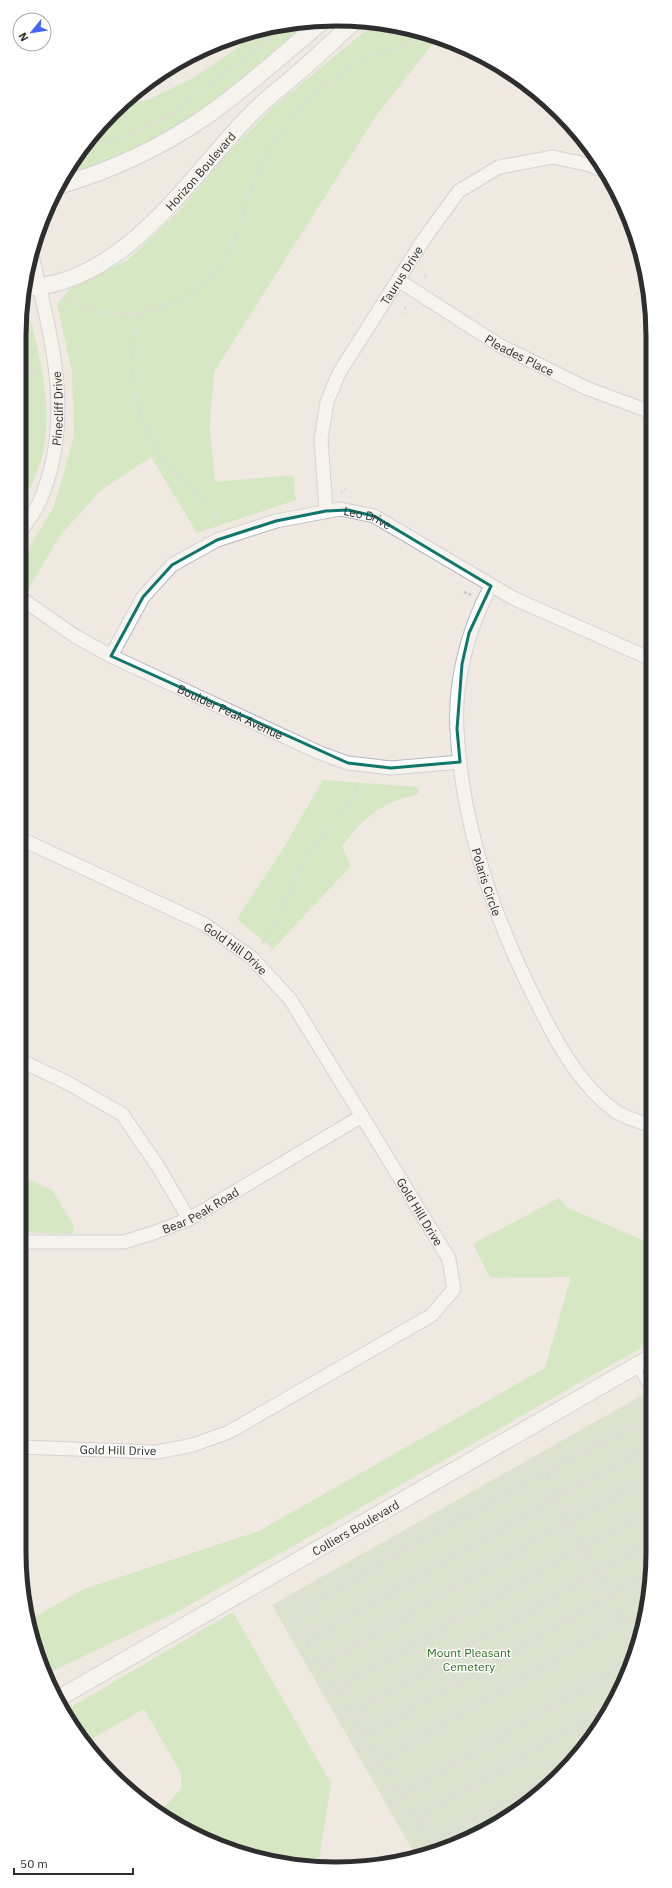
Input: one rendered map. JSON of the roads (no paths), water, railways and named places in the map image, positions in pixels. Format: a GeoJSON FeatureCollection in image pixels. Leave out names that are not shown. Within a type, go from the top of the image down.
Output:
{"type":"FeatureCollection","features":[{"type":"Feature","properties":{"kind":"street"},"geometry":{"type":"LineString","coordinates":[[67,183],[116,166],[166,141],[205,117],[247,85],[316,27]]}},
{"type":"Feature","properties":{"kind":"street","name":"Horizon Boulevard"},"geometry":{"type":"LineString","coordinates":[[32,288],[63,282],[89,271],[135,240],[168,207],[251,114],[349,27]]}},
{"type":"Feature","properties":{"kind":"street","name":"Taurus Drive"},"geometry":{"type":"LineString","coordinates":[[326,511],[321,439],[327,402],[339,372],[424,239],[459,191],[499,167],[553,157],[596,168]]}},
{"type":"Feature","properties":{"kind":"street","name":"Pleades Place"},"geometry":{"type":"LineString","coordinates":[[398,280],[499,346],[586,388],[646,410]]}},
{"type":"Feature","properties":{"kind":"street","name":"Pinecliff Drive"},"geometry":{"type":"LineString","coordinates":[[26,523],[38,504],[52,468],[58,432],[59,393],[51,341],[32,288]]}},
{"type":"Feature","properties":{"kind":"street","name":"Leo Drive"},"geometry":{"type":"LineString","coordinates":[[111,656],[143,597],[172,565],[217,540],[276,521],[340,509],[374,516],[513,598],[646,657]]}},
{"type":"Feature","properties":{"kind":"street","name":"Polaris Circle"},"geometry":{"type":"LineString","coordinates":[[491,586],[482,602],[470,633],[462,664],[457,729],[460,762],[470,820],[484,877],[505,935],[530,991],[553,1034],[579,1074],[597,1095],[616,1111],[646,1124]]}},
{"type":"Feature","properties":{"kind":"street","name":"Boulder Peak Avenue"},"geometry":{"type":"LineString","coordinates":[[26,603],[76,636],[111,656],[320,753],[348,763],[391,768],[460,762]]}},
{"type":"Feature","properties":{"kind":"street","name":"Gold Hill Drive"},"geometry":{"type":"LineString","coordinates":[[26,841],[204,924],[250,957],[290,999],[450,1259],[454,1289],[432,1315],[230,1432],[193,1445],[157,1452],[26,1447]]}},
{"type":"Feature","properties":{"kind":"street"},"geometry":{"type":"LineString","coordinates":[[26,1063],[66,1082],[122,1114],[157,1165],[189,1219]]}},
{"type":"Feature","properties":{"kind":"street","name":"Bear Peak Road"},"geometry":{"type":"LineString","coordinates":[[26,1242],[124,1242],[189,1219],[362,1116]]}},
{"type":"Feature","properties":{"kind":"street","name":"Colliers Boulevard"},"geometry":{"type":"LineString","coordinates":[[62,1696],[646,1360]]}},
{"type":"Feature","properties":{"kind":"lane"},"geometry":{"type":"LineString","coordinates":[[636,1366],[646,1384]]}},
{"type":"Feature","properties":{"kind":"park label","name":"Mount Pleasant Cemetery"},"geometry":{"type":"Point","coordinates":[469,1659]}}]}
